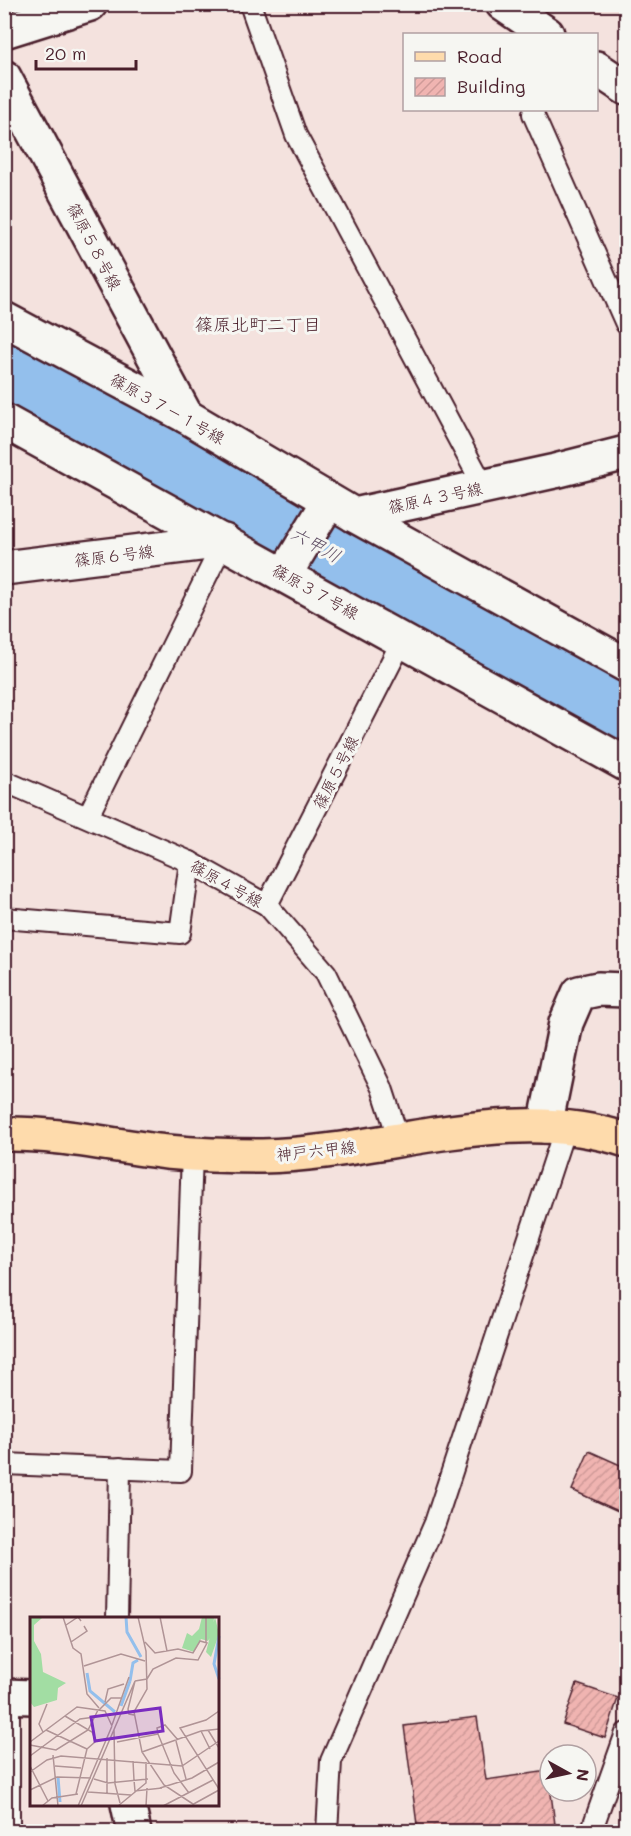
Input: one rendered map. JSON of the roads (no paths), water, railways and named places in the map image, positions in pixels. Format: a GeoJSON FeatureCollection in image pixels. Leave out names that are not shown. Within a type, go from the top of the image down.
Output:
{"type":"FeatureCollection","features":[{"type":"Feature","properties":{"kind":"main road","name":"神戸六甲線"},"geometry":{"type":"LineString","coordinates":[[4,1134],[30,1133],[168,1152],[264,1155],[316,1153],[505,1126],[555,1127],[627,1140]]}},
{"type":"Feature","properties":{"kind":"street"},"geometry":{"type":"LineString","coordinates":[[4,31],[90,4]]}},
{"type":"Feature","properties":{"kind":"street"},"geometry":{"type":"LineString","coordinates":[[503,4],[543,33]]}},
{"type":"Feature","properties":{"kind":"street"},"geometry":{"type":"LineString","coordinates":[[598,68],[626,81]]}},
{"type":"Feature","properties":{"kind":"street","name":"篠原５８号線"},"geometry":{"type":"LineString","coordinates":[[4,77],[186,416]]}},
{"type":"Feature","properties":{"kind":"street","name":"篠原３７－１号線"},"geometry":{"type":"LineString","coordinates":[[4,319],[186,416],[341,508],[616,659]]}},
{"type":"Feature","properties":{"kind":"street","name":"篠原３７号線"},"geometry":{"type":"LineString","coordinates":[[4,421],[627,764]]}},
{"type":"Feature","properties":{"kind":"street","name":"篠原４３号線"},"geometry":{"type":"LineString","coordinates":[[341,508],[484,486],[627,453]]}},
{"type":"Feature","properties":{"kind":"street"},"geometry":{"type":"LineString","coordinates":[[285,574],[341,508]]}},
{"type":"Feature","properties":{"kind":"street","name":"篠原６号線"},"geometry":{"type":"LineString","coordinates":[[4,568],[224,541]]}},
{"type":"Feature","properties":{"kind":"street"},"geometry":{"type":"LineString","coordinates":[[555,1127],[566,1023],[579,993],[598,989],[627,990]]}},
{"type":"Feature","properties":{"kind":"street"},"geometry":{"type":"LineString","coordinates":[[128,1806],[134,1832]]}},
{"type":"Feature","properties":{"kind":"lane"},"geometry":{"type":"LineString","coordinates":[[250,4],[296,135],[484,486]]}},
{"type":"Feature","properties":{"kind":"lane"},"geometry":{"type":"LineString","coordinates":[[534,111],[533,114],[627,324]]}},
{"type":"Feature","properties":{"kind":"lane"},"geometry":{"type":"LineString","coordinates":[[88,816],[224,541]]}},
{"type":"Feature","properties":{"kind":"lane","name":"篠原５号線"},"geometry":{"type":"LineString","coordinates":[[267,905],[403,639]]}},
{"type":"Feature","properties":{"kind":"lane","name":"篠原４号線"},"geometry":{"type":"LineString","coordinates":[[4,781],[190,862],[267,905],[326,973],[382,1089],[399,1140]]}},
{"type":"Feature","properties":{"kind":"lane"},"geometry":{"type":"LineString","coordinates":[[4,918],[180,933],[190,862]]}},
{"type":"Feature","properties":{"kind":"lane"},"geometry":{"type":"LineString","coordinates":[[327,1832],[331,1761],[435,1523],[555,1127]]}},
{"type":"Feature","properties":{"kind":"lane"},"geometry":{"type":"LineString","coordinates":[[4,1464],[181,1471],[192,1153]]}},
{"type":"Feature","properties":{"kind":"lane"},"geometry":{"type":"LineString","coordinates":[[117,1617],[120,1468]]}},
{"type":"Feature","properties":{"kind":"lane"},"geometry":{"type":"LineString","coordinates":[[9,1832],[15,1697]]}},
{"type":"Feature","properties":{"kind":"lane"},"geometry":{"type":"LineString","coordinates":[[591,1832],[627,1733]]}},
{"type":"Feature","properties":{"kind":"waterway","name":"六甲川"},"geometry":{"type":"LineString","coordinates":[[4,370],[626,718]]}},
{"type":"Feature","properties":{"kind":"waterway"},"geometry":{"type":"LineString","coordinates":[[575,690],[621,669]]}},
{"type":"Feature","properties":{"kind":"district","name":"篠原北町二丁目"},"geometry":{"type":"Point","coordinates":[258,324]}}]}
